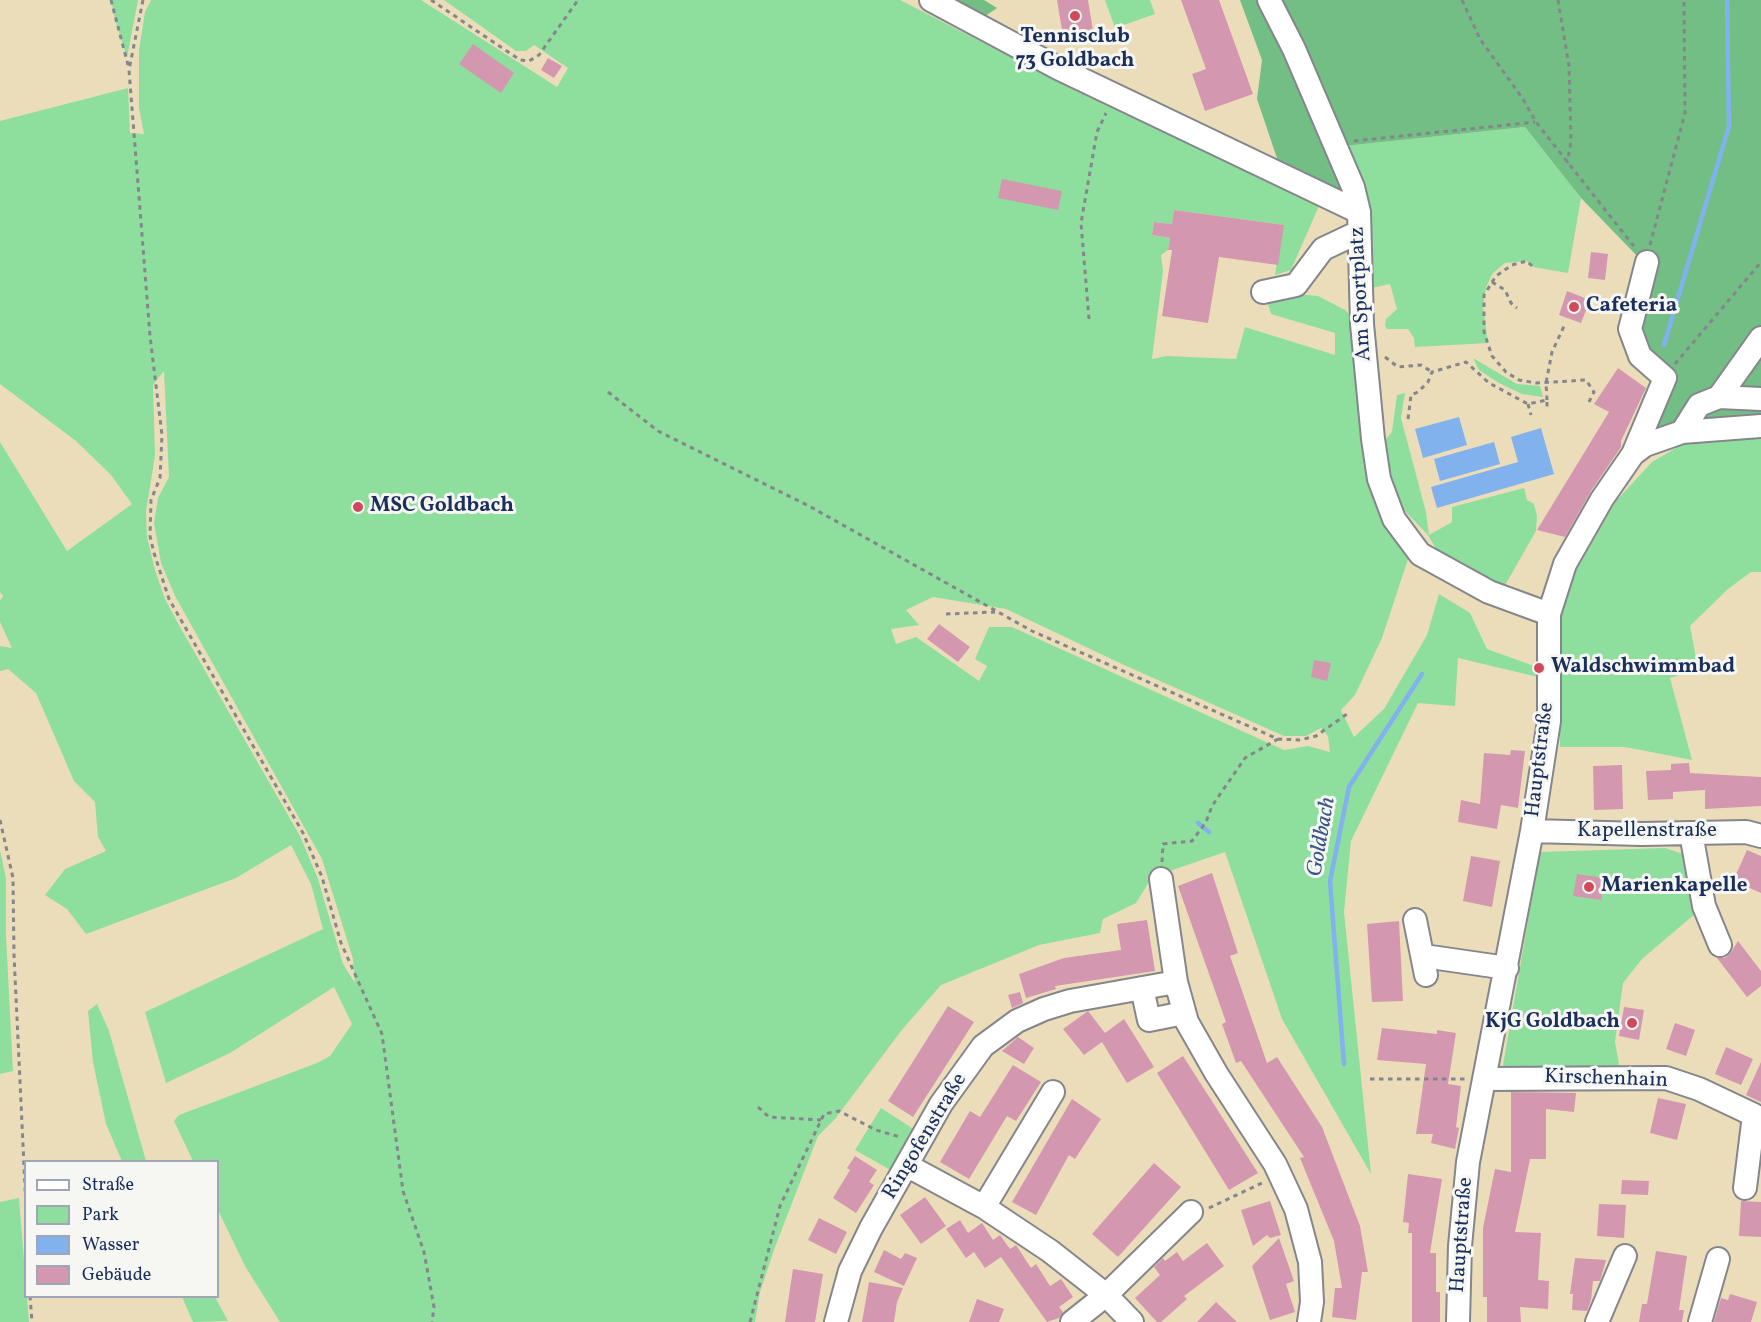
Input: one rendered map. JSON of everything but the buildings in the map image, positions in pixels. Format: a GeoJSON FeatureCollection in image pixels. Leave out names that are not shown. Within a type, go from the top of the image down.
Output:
{"type":"FeatureCollection","features":[{"type":"Feature","properties":{"kind":"street","name":"Am Sportplatz"},"geometry":{"type":"LineString","coordinates":[[931,0],[1359,222],[1362,324],[1373,439],[1379,479],[1394,519],[1420,554],[1489,592],[1549,614]]}},
{"type":"Feature","properties":{"kind":"street"},"geometry":{"type":"LineString","coordinates":[[1263,292],[1296,285],[1323,249],[1359,222],[1353,187],[1294,49],[1269,0]]}},
{"type":"Feature","properties":{"kind":"street"},"geometry":{"type":"LineString","coordinates":[[1633,454],[1665,378],[1640,357],[1630,329],[1647,262]]}},
{"type":"Feature","properties":{"kind":"street"},"geometry":{"type":"LineString","coordinates":[[1719,397],[1761,338]]}},
{"type":"Feature","properties":{"kind":"street"},"geometry":{"type":"LineString","coordinates":[[1682,432],[1699,405],[1719,397],[1761,399]]}},
{"type":"Feature","properties":{"kind":"street","name":"Hauptstraße"},"geometry":{"type":"LineString","coordinates":[[1458,1322],[1460,1246],[1468,1162],[1486,1079],[1532,831],[1549,721],[1549,614],[1565,564],[1602,500],[1633,454],[1657,439],[1682,432],[1761,426]]}},
{"type":"Feature","properties":{"kind":"street","name":"Kapellenstraße"},"geometry":{"type":"LineString","coordinates":[[1532,831],[1746,832],[1761,836]]}},
{"type":"Feature","properties":{"kind":"street"},"geometry":{"type":"LineString","coordinates":[[1691,833],[1704,906],[1720,945]]}},
{"type":"Feature","properties":{"kind":"street"},"geometry":{"type":"LineString","coordinates":[[1161,879],[1176,982],[1184,1013],[1216,1073],[1280,1174],[1296,1209],[1308,1253],[1312,1302],[1309,1322]]}},
{"type":"Feature","properties":{"kind":"street"},"geometry":{"type":"LineString","coordinates":[[1415,920],[1425,965],[1507,968]]}},
{"type":"Feature","properties":{"kind":"street","name":"Ringofenstraße"},"geometry":{"type":"LineString","coordinates":[[836,1322],[850,1271],[872,1228],[940,1104],[983,1046],[1000,1032],[1044,1009],[1070,1001],[1176,982]]}},
{"type":"Feature","properties":{"kind":"street"},"geometry":{"type":"LineString","coordinates":[[1142,988],[1149,1020],[1184,1013]]}},
{"type":"Feature","properties":{"kind":"street","name":"Kirschenhain"},"geometry":{"type":"LineString","coordinates":[[1486,1079],[1666,1078],[1699,1089],[1754,1115],[1745,1188]]}},
{"type":"Feature","properties":{"kind":"street"},"geometry":{"type":"LineString","coordinates":[[984,1207],[1053,1092]]}},
{"type":"Feature","properties":{"kind":"street"},"geometry":{"type":"LineString","coordinates":[[908,1166],[984,1207],[1050,1251],[1106,1295],[1132,1322]]}},
{"type":"Feature","properties":{"kind":"street"},"geometry":{"type":"LineString","coordinates":[[1072,1322],[1106,1295],[1191,1212]]}},
{"type":"Feature","properties":{"kind":"street"},"geometry":{"type":"LineString","coordinates":[[1597,1322],[1625,1256]]}},
{"type":"Feature","properties":{"kind":"street"},"geometry":{"type":"LineString","coordinates":[[1700,1322],[1718,1259]]}},
{"type":"Feature","properties":{"kind":"path"},"geometry":{"type":"LineString","coordinates":[[111,0],[129,70],[150,336],[162,435],[160,478],[151,500],[150,536],[154,553],[169,598],[303,833],[322,877],[344,951],[382,1034],[403,1191],[423,1252],[434,1307],[432,1322]]}},
{"type":"Feature","properties":{"kind":"path"},"geometry":{"type":"LineString","coordinates":[[129,70],[143,0]]}},
{"type":"Feature","properties":{"kind":"path"},"geometry":{"type":"LineString","coordinates":[[431,0],[520,60],[529,61],[540,56],[578,0]]}},
{"type":"Feature","properties":{"kind":"path"},"geometry":{"type":"LineString","coordinates":[[1462,0],[1480,39],[1523,99],[1536,122],[1647,262]]}},
{"type":"Feature","properties":{"kind":"path"},"geometry":{"type":"LineString","coordinates":[[1558,0],[1569,66],[1571,142],[1567,163]]}},
{"type":"Feature","properties":{"kind":"path"},"geometry":{"type":"LineString","coordinates":[[1647,262],[1653,225],[1685,113],[1684,0]]}},
{"type":"Feature","properties":{"kind":"path"},"geometry":{"type":"LineString","coordinates":[[1089,319],[1081,223],[1097,132],[1114,94]]}},
{"type":"Feature","properties":{"kind":"path"},"geometry":{"type":"LineString","coordinates":[[1334,143],[1536,122]]}},
{"type":"Feature","properties":{"kind":"path"},"geometry":{"type":"LineString","coordinates":[[1532,266],[1527,261],[1512,265],[1492,282],[1484,295],[1482,317],[1492,356],[1506,372],[1519,380],[1546,383],[1586,380],[1594,392],[1589,402]]}},
{"type":"Feature","properties":{"kind":"path"},"geometry":{"type":"LineString","coordinates":[[1685,352],[1761,262]]}},
{"type":"Feature","properties":{"kind":"path"},"geometry":{"type":"LineString","coordinates":[[1492,282],[1505,290],[1511,303],[1517,308]]}},
{"type":"Feature","properties":{"kind":"path"},"geometry":{"type":"LineString","coordinates":[[1547,410],[1546,383],[1552,352],[1565,324]]}},
{"type":"Feature","properties":{"kind":"path"},"geometry":{"type":"LineString","coordinates":[[1382,351],[1387,359],[1398,367],[1421,365],[1432,372],[1466,362],[1489,383],[1528,404],[1547,400]]}},
{"type":"Feature","properties":{"kind":"path"},"geometry":{"type":"LineString","coordinates":[[1408,418],[1411,395],[1418,392],[1428,382],[1432,372]]}},
{"type":"Feature","properties":{"kind":"path"},"geometry":{"type":"LineString","coordinates":[[608,392],[658,431],[809,506],[1032,631],[1278,739],[1299,740],[1316,736],[1347,714]]}},
{"type":"Feature","properties":{"kind":"path"},"geometry":{"type":"LineString","coordinates":[[1528,404],[1531,415]]}},
{"type":"Feature","properties":{"kind":"path"},"geometry":{"type":"LineString","coordinates":[[946,614],[997,612]]}},
{"type":"Feature","properties":{"kind":"path"},"geometry":{"type":"LineString","coordinates":[[1161,879],[1163,844],[1192,841],[1206,822],[1212,806],[1245,759],[1278,739]]}},
{"type":"Feature","properties":{"kind":"path"},"geometry":{"type":"LineString","coordinates":[[0,820],[13,878],[14,956],[24,1166]]}},
{"type":"Feature","properties":{"kind":"path"},"geometry":{"type":"LineString","coordinates":[[1370,1079],[1486,1079]]}},
{"type":"Feature","properties":{"kind":"path"},"geometry":{"type":"LineString","coordinates":[[758,1107],[769,1117],[821,1120]]}},
{"type":"Feature","properties":{"kind":"path"},"geometry":{"type":"LineString","coordinates":[[750,1322],[780,1206],[824,1114],[839,1111],[876,1130],[894,1133],[902,1138]]}},
{"type":"Feature","properties":{"kind":"path"},"geometry":{"type":"LineString","coordinates":[[1191,1212],[1203,1211],[1280,1174]]}},
{"type":"Feature","properties":{"kind":"path"},"geometry":{"type":"LineString","coordinates":[[30,1298],[32,1322]]}},
{"type":"Feature","properties":{"kind":"green space"},"geometry":{"type":"Polygon","coordinates":[[[111,0],[138,0],[127,58],[116,23],[111,0]]]}},
{"type":"Feature","properties":{"kind":"green space"},"geometry":{"type":"Polygon","coordinates":[[[151,0],[421,0],[557,87],[568,68],[534,45],[526,51],[516,51],[444,0],[900,0],[1075,90],[1319,206],[1291,270],[1275,275],[1283,225],[1174,210],[1172,224],[1154,222],[1152,235],[1170,238],[1168,250],[1161,255],[1163,271],[1152,359],[1167,356],[1236,359],[1245,327],[1335,355],[1335,333],[1271,314],[1267,301],[1276,292],[1318,296],[1345,310],[1357,323],[1366,440],[1406,546],[1408,559],[1382,638],[1355,695],[1341,710],[1354,737],[1384,709],[1427,635],[1439,594],[1470,613],[1487,649],[1537,667],[1538,677],[1458,658],[1455,706],[1418,703],[1351,841],[1344,912],[1371,1174],[1282,1019],[1225,852],[1152,877],[1136,903],[1103,919],[1100,933],[1039,945],[941,985],[901,1031],[835,1119],[818,1136],[775,1247],[760,1292],[755,1322],[280,1322],[245,1266],[219,1212],[219,1160],[193,1160],[174,1121],[179,1115],[330,1056],[352,1024],[334,987],[230,1053],[166,1083],[145,1012],[323,929],[311,884],[291,845],[236,878],[86,934],[67,909],[45,895],[65,869],[106,851],[98,837],[95,802],[74,781],[36,693],[8,669],[0,671],[0,646],[12,648],[0,622],[0,601],[3,596],[0,592],[0,442],[67,551],[132,504],[111,475],[76,441],[0,384],[0,121],[128,88],[130,133],[144,134],[139,108],[139,50],[145,12],[151,0]],[[164,371],[153,385],[155,456],[146,511],[147,537],[155,570],[165,599],[180,627],[300,836],[318,879],[343,964],[355,983],[353,959],[322,859],[175,596],[161,563],[154,523],[158,498],[169,477],[164,371]],[[933,597],[906,610],[919,625],[891,629],[896,644],[916,637],[979,681],[987,666],[975,659],[989,627],[1012,627],[1284,750],[1308,746],[1330,752],[1328,736],[1321,728],[1306,736],[1284,736],[1124,665],[1006,609],[933,597]]]}},
{"type":"Feature","properties":{"kind":"green space"},"geometry":{"type":"Polygon","coordinates":[[[946,0],[984,0],[997,8],[981,19],[946,0]]]}},
{"type":"Feature","properties":{"kind":"green space"},"geometry":{"type":"Polygon","coordinates":[[[1105,0],[1150,0],[1155,14],[1115,28],[1105,0]]]}},
{"type":"Feature","properties":{"kind":"green space"},"geometry":{"type":"Polygon","coordinates":[[[1240,0],[1761,0],[1761,418],[1651,429],[1675,381],[1631,337],[1639,258],[1581,198],[1525,127],[1344,146],[1360,199],[1278,161],[1257,99],[1262,60],[1240,0]]]}},
{"type":"Feature","properties":{"kind":"green space"},"geometry":{"type":"Polygon","coordinates":[[[1525,127],[1581,198],[1568,273],[1533,267],[1527,261],[1505,263],[1493,273],[1486,287],[1483,306],[1488,343],[1415,347],[1414,338],[1408,329],[1387,329],[1385,325],[1386,319],[1397,309],[1390,284],[1367,289],[1343,146],[1525,127]]]}},
{"type":"Feature","properties":{"kind":"green space"},"geometry":{"type":"Polygon","coordinates":[[[1473,358],[1517,384],[1540,386],[1543,397],[1522,394],[1499,383],[1479,370],[1473,358]]]}},
{"type":"Feature","properties":{"kind":"green space"},"geometry":{"type":"Polygon","coordinates":[[[1405,393],[1401,418],[1426,512],[1429,535],[1452,522],[1452,507],[1524,488],[1527,500],[1534,504],[1537,516],[1536,531],[1500,594],[1445,564],[1428,535],[1401,507],[1388,478],[1380,446],[1392,432],[1397,395],[1405,393]]]}},
{"type":"Feature","properties":{"kind":"green space"},"geometry":{"type":"Polygon","coordinates":[[[1761,435],[1761,572],[1751,572],[1728,589],[1690,626],[1698,669],[1670,678],[1692,760],[1625,747],[1560,747],[1559,627],[1565,599],[1573,576],[1616,501],[1652,462],[1686,442],[1761,435]]]}},
{"type":"Feature","properties":{"kind":"green space"},"geometry":{"type":"Polygon","coordinates":[[[1665,848],[1690,856],[1702,908],[1642,959],[1623,983],[1615,1042],[1620,1070],[1508,1070],[1503,1065],[1540,852],[1665,848]]]}},
{"type":"Feature","properties":{"kind":"green space"},"geometry":{"type":"Polygon","coordinates":[[[0,850],[6,879],[6,936],[13,1071],[0,1074],[0,850]]]}},
{"type":"Feature","properties":{"kind":"green space"},"geometry":{"type":"Polygon","coordinates":[[[97,1004],[109,1031],[146,1160],[122,1160],[106,1124],[93,1062],[88,1011],[97,1004]]]}},
{"type":"Feature","properties":{"kind":"green space"},"geometry":{"type":"Polygon","coordinates":[[[881,1108],[918,1132],[894,1172],[855,1150],[881,1108]]]}},
{"type":"Feature","properties":{"kind":"green space"},"geometry":{"type":"Polygon","coordinates":[[[19,1198],[24,1260],[24,1298],[27,1298],[29,1322],[0,1322],[0,1202],[19,1198]]]}},
{"type":"Feature","properties":{"kind":"green space"},"geometry":{"type":"Polygon","coordinates":[[[182,1298],[216,1298],[228,1321],[193,1322],[182,1298]]]}},
{"type":"Feature","properties":{"kind":"water"},"geometry":{"type":"Polygon","coordinates":[[[1459,417],[1467,445],[1423,458],[1415,429],[1459,417]]]}},
{"type":"Feature","properties":{"kind":"water"},"geometry":{"type":"Polygon","coordinates":[[[1541,428],[1554,474],[1437,508],[1431,487],[1518,462],[1511,437],[1541,428]]]}},
{"type":"Feature","properties":{"kind":"water"},"geometry":{"type":"Polygon","coordinates":[[[1494,442],[1500,464],[1440,481],[1434,459],[1494,442]]]}},
{"type":"Feature","properties":{"kind":"waterway"},"geometry":{"type":"LineString","coordinates":[[1664,345],[1729,126],[1727,0]]}},
{"type":"Feature","properties":{"kind":"waterway","name":"Goldbach"},"geometry":{"type":"LineString","coordinates":[[1344,1064],[1330,881],[1349,787],[1422,674]]}},
{"type":"Feature","properties":{"kind":"waterway"},"geometry":{"type":"LineString","coordinates":[[1198,823],[1209,832]]}},
{"type":"Feature","properties":{"kind":"place","name":"Tennisclub 73 Goldbach"},"geometry":{"type":"Point","coordinates":[1075,16]}},
{"type":"Feature","properties":{"kind":"place","name":"Cafeteria"},"geometry":{"type":"Point","coordinates":[1574,307]}},
{"type":"Feature","properties":{"kind":"place","name":"MSC Goldbach"},"geometry":{"type":"Point","coordinates":[358,507]}},
{"type":"Feature","properties":{"kind":"place","name":"Waldschwimmbad"},"geometry":{"type":"Point","coordinates":[1539,668]}},
{"type":"Feature","properties":{"kind":"place","name":"Marienkapelle"},"geometry":{"type":"Point","coordinates":[1589,887]}},
{"type":"Feature","properties":{"kind":"place","name":"KjG Goldbach"},"geometry":{"type":"Point","coordinates":[1632,1023]}}]}
